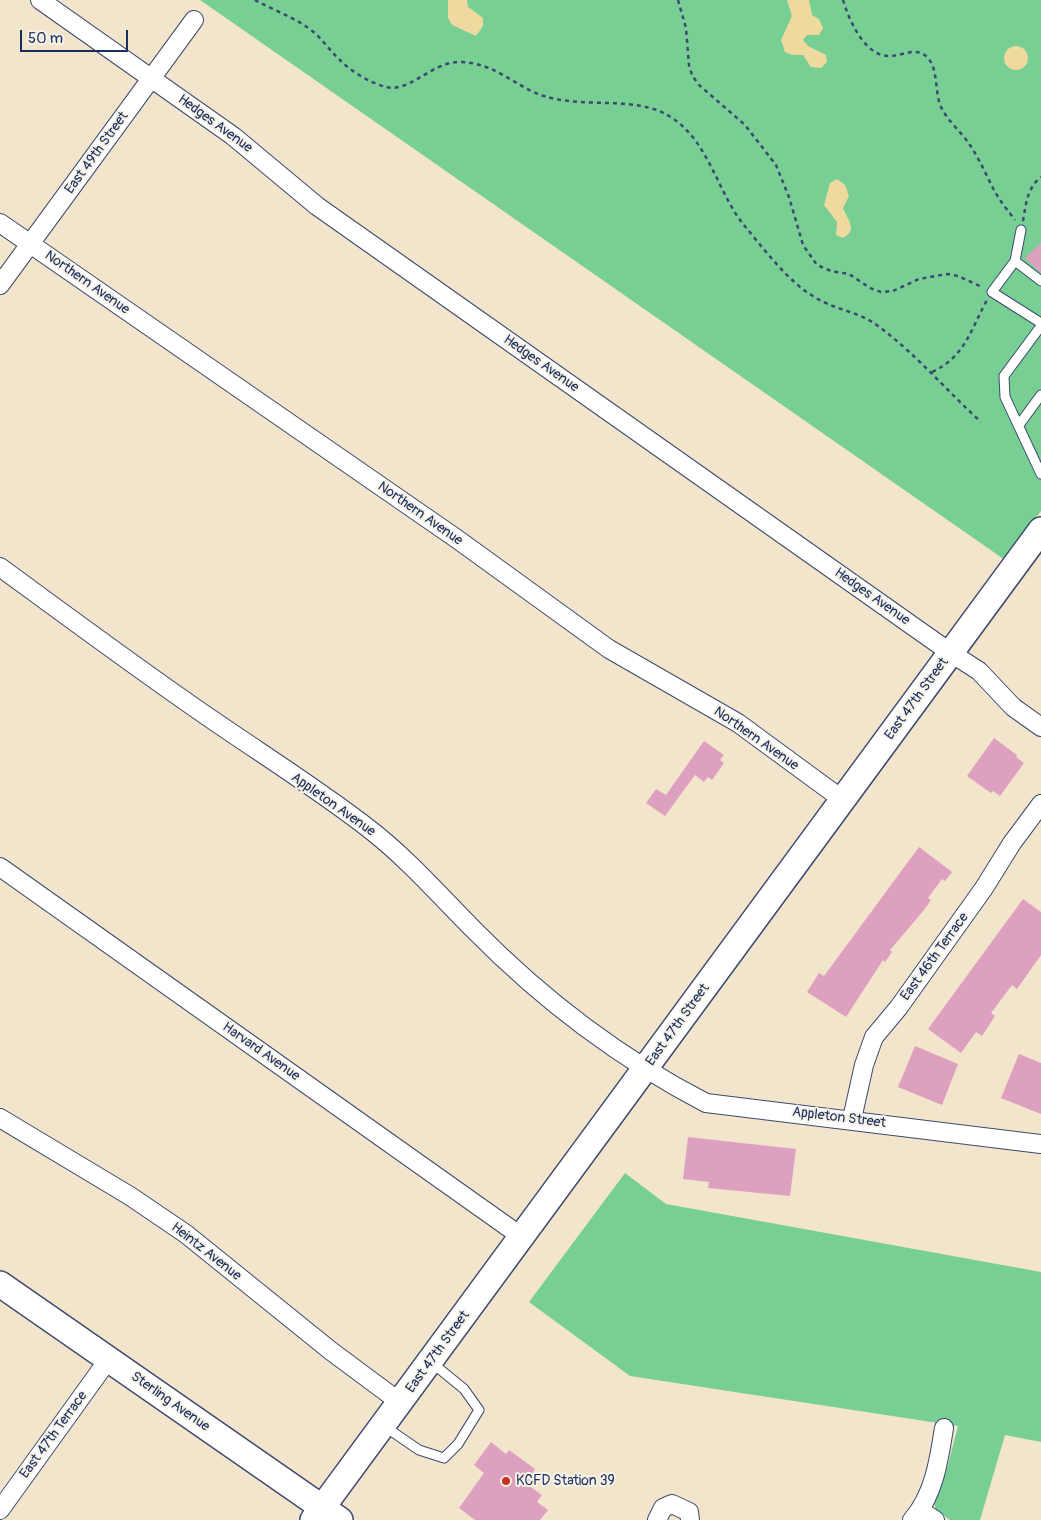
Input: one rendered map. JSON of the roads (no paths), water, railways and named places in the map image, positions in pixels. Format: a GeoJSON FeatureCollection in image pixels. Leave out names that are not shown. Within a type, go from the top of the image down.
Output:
{"type":"FeatureCollection","features":[{"type":"Feature","properties":{"kind":"main road","name":"East 47th Street"},"geometry":{"type":"LineString","coordinates":[[325,1516],[383,1426],[1041,530]]}},
{"type":"Feature","properties":{"kind":"main road","name":"Sterling Avenue"},"geometry":{"type":"LineString","coordinates":[[0,1284],[325,1516]]}},
{"type":"Feature","properties":{"kind":"street","name":"Hedges Avenue"},"geometry":{"type":"LineString","coordinates":[[40,0],[233,136],[317,206],[979,671],[1013,707],[1041,727]]}},
{"type":"Feature","properties":{"kind":"street","name":"East 49th Street"},"geometry":{"type":"LineString","coordinates":[[0,285],[194,20]]}},
{"type":"Feature","properties":{"kind":"street","name":"Northern Avenue"},"geometry":{"type":"LineString","coordinates":[[0,223],[457,539],[609,649],[738,723],[843,800]]}},
{"type":"Feature","properties":{"kind":"street","name":"Appleton Avenue"},"geometry":{"type":"LineString","coordinates":[[0,567],[146,674],[368,828],[414,867],[474,931],[518,972],[580,1022],[646,1069]]}},
{"type":"Feature","properties":{"kind":"street","name":"East 46th Terrace"},"geometry":{"type":"LineString","coordinates":[[852,1119],[864,1065],[874,1037],[978,896],[1012,843],[1041,804]]}},
{"type":"Feature","properties":{"kind":"street","name":"Harvard Avenue"},"geometry":{"type":"LineString","coordinates":[[0,868],[522,1237]]}},
{"type":"Feature","properties":{"kind":"street","name":"Appleton Street"},"geometry":{"type":"LineString","coordinates":[[646,1069],[706,1103],[852,1119],[1041,1144]]}},
{"type":"Feature","properties":{"kind":"street","name":"Heintz Avenue"},"geometry":{"type":"LineString","coordinates":[[0,1118],[130,1196],[186,1234],[331,1351],[401,1403]]}},
{"type":"Feature","properties":{"kind":"street","name":"East 47th Terrace"},"geometry":{"type":"LineString","coordinates":[[0,1510],[108,1360]]}},
{"type":"Feature","properties":{"kind":"street"},"geometry":{"type":"LineString","coordinates":[[922,1517],[938,1467],[944,1428]]}},
{"type":"Feature","properties":{"kind":"street"},"geometry":{"type":"LineString","coordinates":[[657,1520],[662,1508],[672,1504],[689,1512],[690,1520]]}},
{"type":"Feature","properties":{"kind":"lane"},"geometry":{"type":"LineString","coordinates":[[1022,230],[1015,261],[992,292],[1041,324],[1004,376],[1006,397],[1018,425],[1038,458],[1041,474]]}},
{"type":"Feature","properties":{"kind":"lane"},"geometry":{"type":"LineString","coordinates":[[1015,261],[1041,281]]}},
{"type":"Feature","properties":{"kind":"lane"},"geometry":{"type":"LineString","coordinates":[[1018,425],[1041,395]]}},
{"type":"Feature","properties":{"kind":"lane"},"geometry":{"type":"LineString","coordinates":[[383,1426],[419,1450],[444,1458],[458,1444],[479,1410],[464,1390],[430,1362]]}},
{"type":"Feature","properties":{"kind":"place","name":"KCFD Station 39"},"geometry":{"type":"Point","coordinates":[506,1481]}}]}
